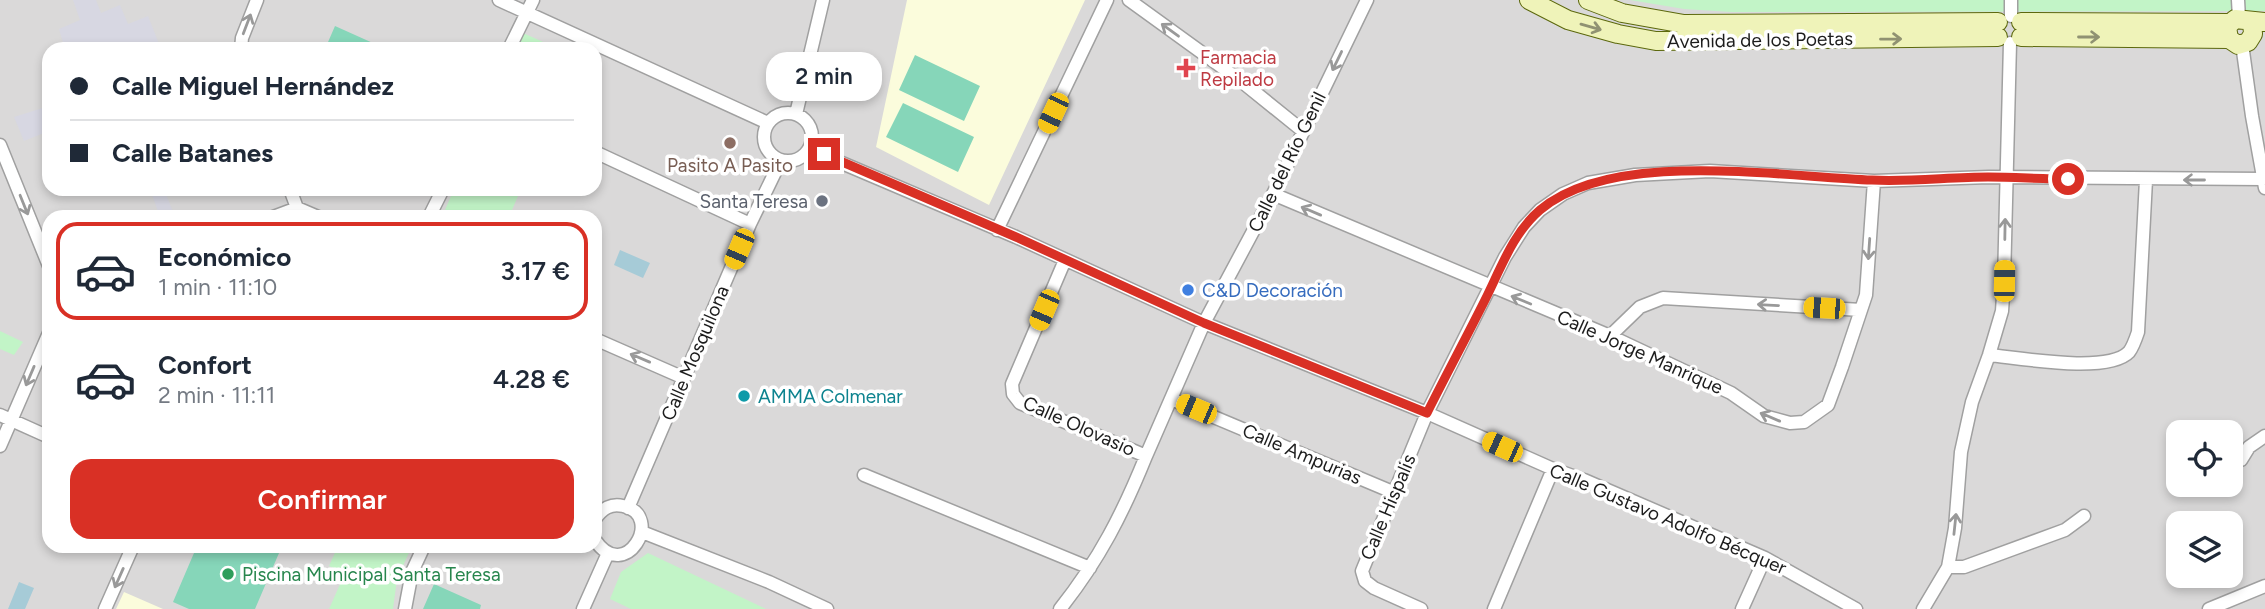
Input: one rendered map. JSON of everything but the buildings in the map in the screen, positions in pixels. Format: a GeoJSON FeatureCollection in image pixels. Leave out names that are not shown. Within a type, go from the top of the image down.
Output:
{"type":"FeatureCollection","features":[{"type":"Feature","properties":{"kind":"main road","name":"Avenida de los Poetas"},"geometry":{"type":"LineString","coordinates":[[1529,0],[1568,20],[1656,41],[2010,25]]}},
{"type":"Feature","properties":{"kind":"main road","name":"Avenida de los Poetas"},"geometry":{"type":"LineString","coordinates":[[1588,0],[1622,13],[1684,24],[2246,27]]}},
{"type":"Feature","properties":{"kind":"street"},"geometry":{"type":"LineString","coordinates":[[242,42],[257,0]]}},
{"type":"Feature","properties":{"kind":"street"},"geometry":{"type":"LineString","coordinates":[[499,0],[530,6],[768,123]]}},
{"type":"Feature","properties":{"kind":"street"},"geometry":{"type":"LineString","coordinates":[[796,114],[823,0]]}},
{"type":"Feature","properties":{"kind":"street"},"geometry":{"type":"LineString","coordinates":[[997,230],[1107,0]]}},
{"type":"Feature","properties":{"kind":"street"},"geometry":{"type":"LineString","coordinates":[[1129,0],[1241,81],[1303,131]]}},
{"type":"Feature","properties":{"kind":"street","name":"Calle del Río Genil"},"geometry":{"type":"LineString","coordinates":[[1204,323],[1273,194],[1367,0]]}},
{"type":"Feature","properties":{"kind":"street"},"geometry":{"type":"LineString","coordinates":[[512,42],[530,6]]}},
{"type":"Feature","properties":{"kind":"street"},"geometry":{"type":"LineString","coordinates":[[1923,609],[1948,567],[1955,528],[1961,452],[1972,402],[1989,355],[2003,301],[2010,25]]}},
{"type":"Feature","properties":{"kind":"street"},"geometry":{"type":"LineString","coordinates":[[2246,27],[2264,184]]}},
{"type":"Feature","properties":{"kind":"street"},"geometry":{"type":"LineString","coordinates":[[786,112],[796,114],[805,119],[811,128],[813,139],[802,157],[792,161],[780,160],[771,155],[765,145],[764,133],[768,123],[776,116],[786,112]]}},
{"type":"Feature","properties":{"kind":"street"},"geometry":{"type":"LineString","coordinates":[[0,145],[42,249]]}},
{"type":"Feature","properties":{"kind":"street","name":"Calle Gustavo Adolfo Bécquer"},"geometry":{"type":"LineString","coordinates":[[809,149],[1204,323],[1427,413],[1765,558],[1856,609]]}},
{"type":"Feature","properties":{"kind":"street"},"geometry":{"type":"LineString","coordinates":[[602,155],[750,224]]}},
{"type":"Feature","properties":{"kind":"street","name":"Calle Mosquilona"},"geometry":{"type":"LineString","coordinates":[[628,508],[780,160]]}},
{"type":"Feature","properties":{"kind":"street","name":"Calle Hispalis"},"geometry":{"type":"LineString","coordinates":[[1421,609],[1374,588],[1365,581],[1362,571],[1427,413],[1505,257],[1524,227],[1540,210],[1563,194],[1588,183],[1636,175],[1710,171],[1874,181],[2006,178],[2264,184]]}},
{"type":"Feature","properties":{"kind":"street"},"geometry":{"type":"LineString","coordinates":[[1989,355],[2094,365],[2113,362],[2129,352],[2138,332],[2146,180]]}},
{"type":"Feature","properties":{"kind":"street","name":"Calle Jorge Manrique"},"geometry":{"type":"LineString","coordinates":[[1273,194],[1701,377],[1731,393],[1764,416],[1790,423],[1804,422],[1828,405],[1861,310],[1866,295],[1874,181]]}},
{"type":"Feature","properties":{"kind":"street"},"geometry":{"type":"LineString","coordinates":[[293,196],[297,208]]}},
{"type":"Feature","properties":{"kind":"street"},"geometry":{"type":"LineString","coordinates":[[292,210],[302,210]]}},
{"type":"Feature","properties":{"kind":"street","name":"Calle Olovasio"},"geometry":{"type":"LineString","coordinates":[[1065,260],[1012,384],[1013,394],[1020,403],[1146,456],[1204,323]]}},
{"type":"Feature","properties":{"kind":"street"},"geometry":{"type":"LineString","coordinates":[[1610,337],[1640,307],[1663,298],[1861,310]]}},
{"type":"Feature","properties":{"kind":"street"},"geometry":{"type":"LineString","coordinates":[[602,342],[684,378]]}},
{"type":"Feature","properties":{"kind":"street"},"geometry":{"type":"LineString","coordinates":[[0,446],[6,418],[42,346]]}},
{"type":"Feature","properties":{"kind":"street","name":"Calle Ampurias"},"geometry":{"type":"LineString","coordinates":[[1171,399],[1395,493]]}},
{"type":"Feature","properties":{"kind":"street"},"geometry":{"type":"LineString","coordinates":[[6,418],[42,434]]}},
{"type":"Feature","properties":{"kind":"street"},"geometry":{"type":"LineString","coordinates":[[2243,457],[2249,447],[2265,436]]}},
{"type":"Feature","properties":{"kind":"street"},"geometry":{"type":"LineString","coordinates":[[1060,609],[1090,568],[1120,519],[1146,456]]}},
{"type":"Feature","properties":{"kind":"street"},"geometry":{"type":"LineString","coordinates":[[1494,609],[1553,469]]}},
{"type":"Feature","properties":{"kind":"street"},"geometry":{"type":"LineString","coordinates":[[864,475],[1090,568]]}},
{"type":"Feature","properties":{"kind":"street"},"geometry":{"type":"LineString","coordinates":[[602,512],[606,508],[621,505],[628,508],[639,517],[642,532],[630,551],[615,555],[602,547]]}},
{"type":"Feature","properties":{"kind":"street"},"geometry":{"type":"LineString","coordinates":[[1948,567],[1964,567],[2065,530],[2084,516]]}},
{"type":"Feature","properties":{"kind":"street"},"geometry":{"type":"LineString","coordinates":[[642,532],[769,582],[827,609]]}},
{"type":"Feature","properties":{"kind":"street"},"geometry":{"type":"LineString","coordinates":[[105,609],[130,553]]}},
{"type":"Feature","properties":{"kind":"street"},"geometry":{"type":"LineString","coordinates":[[405,609],[412,572],[421,553]]}},
{"type":"Feature","properties":{"kind":"street"},"geometry":{"type":"LineString","coordinates":[[583,609],[608,553]]}},
{"type":"Feature","properties":{"kind":"street"},"geometry":{"type":"LineString","coordinates":[[1742,609],[1765,558]]}},
{"type":"Feature","properties":{"kind":"street"},"geometry":{"type":"LineString","coordinates":[[2209,609],[2265,586]]}},
{"type":"Feature","properties":{"kind":"shaded area"},"geometry":{"type":"Polygon","coordinates":[[[0,0],[2265,0],[2265,609],[0,609],[0,0]]]}},
{"type":"Feature","properties":{"kind":"shaded area"},"geometry":{"type":"Polygon","coordinates":[[[73,0],[96,0],[101,13],[120,5],[128,24],[148,16],[158,42],[63,42],[59,29],[80,20],[73,0]]]}},
{"type":"Feature","properties":{"kind":"shaded area"},"geometry":{"type":"Polygon","coordinates":[[[907,0],[1085,0],[989,205],[876,147],[907,0]]]}},
{"type":"Feature","properties":{"kind":"shaded area"},"geometry":{"type":"Polygon","coordinates":[[[42,108],[42,134],[24,141],[14,117],[42,108]]]}},
{"type":"Feature","properties":{"kind":"shaded area"},"geometry":{"type":"Polygon","coordinates":[[[152,196],[167,196],[172,210],[158,210],[152,196]]]}},
{"type":"Feature","properties":{"kind":"shaded area"},"geometry":{"type":"Polygon","coordinates":[[[124,592],[163,609],[116,609],[124,592]]]}},
{"type":"Feature","properties":{"kind":"green space"},"geometry":{"type":"Polygon","coordinates":[[[1630,0],[2265,0],[2265,11],[1731,12],[1684,9],[1630,0]]]}},
{"type":"Feature","properties":{"kind":"green space"},"geometry":{"type":"Polygon","coordinates":[[[335,26],[371,42],[328,42],[335,26]]]}},
{"type":"Feature","properties":{"kind":"green space"},"geometry":{"type":"Polygon","coordinates":[[[523,33],[543,42],[519,42],[523,33]]]}},
{"type":"Feature","properties":{"kind":"green space"},"geometry":{"type":"Polygon","coordinates":[[[915,55],[980,86],[964,121],[899,90],[915,55]]]}},
{"type":"Feature","properties":{"kind":"green space"},"geometry":{"type":"Polygon","coordinates":[[[903,103],[974,137],[958,172],[886,137],[903,103]]]}},
{"type":"Feature","properties":{"kind":"green space"},"geometry":{"type":"Polygon","coordinates":[[[451,196],[518,196],[512,210],[445,210],[451,196]]]}},
{"type":"Feature","properties":{"kind":"green space"},"geometry":{"type":"Polygon","coordinates":[[[0,331],[23,342],[14,355],[0,349],[0,331]]]}},
{"type":"Feature","properties":{"kind":"green space","name":"Piscina Municipal Santa Teresa"},"geometry":{"type":"Polygon","coordinates":[[[194,553],[279,553],[255,609],[189,609],[173,602],[194,553]]]}},
{"type":"Feature","properties":{"kind":"green space"},"geometry":{"type":"Polygon","coordinates":[[[335,553],[409,553],[397,579],[393,609],[329,609],[345,573],[329,566],[335,553]]]}},
{"type":"Feature","properties":{"kind":"green space"},"geometry":{"type":"Polygon","coordinates":[[[648,553],[766,609],[631,609],[610,599],[621,572],[648,553]]]}},
{"type":"Feature","properties":{"kind":"green space"},"geometry":{"type":"Polygon","coordinates":[[[434,584],[481,605],[480,609],[423,609],[434,584]]]}},
{"type":"Feature","properties":{"kind":"water"},"geometry":{"type":"Polygon","coordinates":[[[620,250],[650,263],[643,278],[614,265],[620,250]]]}},
{"type":"Feature","properties":{"kind":"water"},"geometry":{"type":"Polygon","coordinates":[[[19,582],[34,588],[25,609],[8,609],[19,582]]]}},
{"type":"Feature","properties":{"kind":"place","name":"Farmacia Repilado"},"geometry":{"type":"Point","coordinates":[1186,68]}},
{"type":"Feature","properties":{"kind":"place","name":"Pasito A Pasito"},"geometry":{"type":"Point","coordinates":[730,143]}},
{"type":"Feature","properties":{"kind":"place","name":"Santa Teresa"},"geometry":{"type":"Point","coordinates":[822,201]}},
{"type":"Feature","properties":{"kind":"place","name":"C&D Decoración"},"geometry":{"type":"Point","coordinates":[1188,290]}},
{"type":"Feature","properties":{"kind":"place","name":"AMMA Colmenar"},"geometry":{"type":"Point","coordinates":[744,396]}},
{"type":"Feature","properties":{"kind":"place","name":"Piscina Municipal Santa Teresa"},"geometry":{"type":"Point","coordinates":[228,574]}},
{"type":"Feature","properties":{"kind":"route"},"geometry":{"type":"LineString","coordinates":[[824,154],[1016,237],[1204,323],[1427,413],[1505,257],[1524,227],[1540,210],[1563,194],[1588,183],[1636,175],[1710,171],[1874,181],[1989,177],[2068,179]]}}]}
